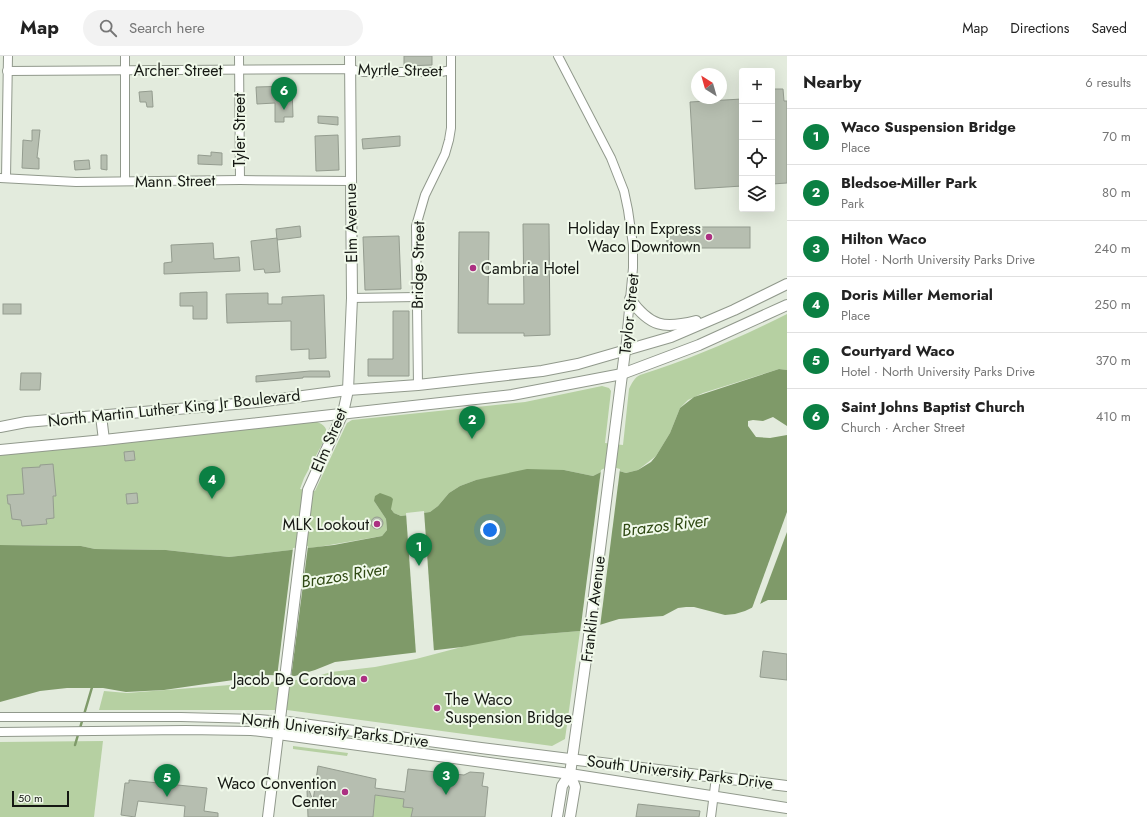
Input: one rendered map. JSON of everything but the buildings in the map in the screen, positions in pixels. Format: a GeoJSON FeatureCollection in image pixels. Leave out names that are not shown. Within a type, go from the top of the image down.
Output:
{"type":"FeatureCollection","features":[{"type":"Feature","properties":{"kind":"main road","name":"Elm Avenue"},"geometry":{"type":"LineString","coordinates":[[348,390],[352,298],[350,56]]}},
{"type":"Feature","properties":{"kind":"main road"},"geometry":{"type":"LineString","coordinates":[[630,299],[642,314],[650,320],[665,326],[679,326],[734,310],[787,284]]}},
{"type":"Feature","properties":{"kind":"main road","name":"North Martin Luther King Jr Boulevard"},"geometry":{"type":"LineString","coordinates":[[0,450],[512,395],[622,374],[699,345],[787,305]]}},
{"type":"Feature","properties":{"kind":"main road","name":"North Martin Luther King Jr Boulevard"},"geometry":{"type":"LineString","coordinates":[[0,427],[26,422],[258,402],[348,390],[418,385],[542,371],[578,364],[671,337],[734,310]]}},
{"type":"Feature","properties":{"kind":"main road","name":"Taylor Street"},"geometry":{"type":"LineString","coordinates":[[614,444],[625,351]]}},
{"type":"Feature","properties":{"kind":"main road","name":"Elm Street"},"geometry":{"type":"LineString","coordinates":[[268,817],[308,490],[343,413],[348,390]]}},
{"type":"Feature","properties":{"kind":"main road"},"geometry":{"type":"LineString","coordinates":[[101,416],[104,440]]}},
{"type":"Feature","properties":{"kind":"main road","name":"Franklin Avenue"},"geometry":{"type":"LineString","coordinates":[[570,817],[574,787],[570,774],[614,444]]}},
{"type":"Feature","properties":{"kind":"main road","name":"North University Parks Drive"},"geometry":{"type":"LineString","coordinates":[[280,721],[572,759]]}},
{"type":"Feature","properties":{"kind":"main road","name":"North University Parks Drive"},"geometry":{"type":"LineString","coordinates":[[278,734],[570,774]]}},
{"type":"Feature","properties":{"kind":"main road","name":"South University Parks Drive"},"geometry":{"type":"LineString","coordinates":[[572,759],[787,786]]}},
{"type":"Feature","properties":{"kind":"main road","name":"Franklin Avenue"},"geometry":{"type":"LineString","coordinates":[[557,817],[562,786],[570,774]]}},
{"type":"Feature","properties":{"kind":"main road","name":"South University Parks Drive"},"geometry":{"type":"LineString","coordinates":[[570,774],[787,808]]}},
{"type":"Feature","properties":{"kind":"street"},"geometry":{"type":"LineString","coordinates":[[3,178],[8,56]]}},
{"type":"Feature","properties":{"kind":"street"},"geometry":{"type":"LineString","coordinates":[[125,56],[125,181]]}},
{"type":"Feature","properties":{"kind":"street","name":"Tyler Street"},"geometry":{"type":"LineString","coordinates":[[239,56],[240,180]]}},
{"type":"Feature","properties":{"kind":"street","name":"Bridge Street"},"geometry":{"type":"LineString","coordinates":[[418,385],[416,226],[425,195],[443,158],[449,140],[451,128],[451,56]]}},
{"type":"Feature","properties":{"kind":"street","name":"Taylor Street"},"geometry":{"type":"LineString","coordinates":[[558,56],[611,158],[624,191],[630,218],[633,245],[633,268],[625,351]]}},
{"type":"Feature","properties":{"kind":"street","name":"Archer Street"},"geometry":{"type":"LineString","coordinates":[[7,71],[350,69]]}},
{"type":"Feature","properties":{"kind":"street","name":"Myrtle Street"},"geometry":{"type":"LineString","coordinates":[[350,69],[363,72],[441,72],[451,70]]}},
{"type":"Feature","properties":{"kind":"street","name":"Mann Street"},"geometry":{"type":"LineString","coordinates":[[3,178],[76,182],[240,180],[350,181]]}},
{"type":"Feature","properties":{"kind":"street"},"geometry":{"type":"LineString","coordinates":[[352,298],[417,297]]}},
{"type":"Feature","properties":{"kind":"street","name":"North University Parks Drive"},"geometry":{"type":"LineString","coordinates":[[0,717],[259,718],[280,721]]}},
{"type":"Feature","properties":{"kind":"street","name":"North University Parks Drive"},"geometry":{"type":"LineString","coordinates":[[0,732],[186,730],[251,731],[278,734]]}},
{"type":"Feature","properties":{"kind":"street"},"geometry":{"type":"LineString","coordinates":[[711,817],[716,777]]}},
{"type":"Feature","properties":{"kind":"shaded area"},"geometry":{"type":"Polygon","coordinates":[[[787,314],[787,370],[779,369],[703,393],[688,400],[680,408],[670,433],[656,456],[638,470],[626,473],[609,468],[593,476],[564,470],[476,480],[460,486],[449,493],[438,506],[430,512],[401,516],[394,513],[391,509],[374,501],[386,519],[387,530],[382,536],[318,547],[229,557],[166,550],[95,549],[81,546],[0,545],[0,454],[313,421],[323,425],[326,429],[327,435],[304,478],[300,489],[315,491],[347,423],[352,420],[525,402],[602,386],[609,388],[611,391],[605,443],[623,445],[629,389],[636,378],[640,375],[715,348],[787,314]]]}},
{"type":"Feature","properties":{"kind":"shaded area"},"geometry":{"type":"Polygon","coordinates":[[[580,631],[565,739],[552,746],[287,710],[99,710],[104,691],[127,693],[308,679],[331,672],[375,667],[416,659],[473,644],[520,636],[580,631]]]}},
{"type":"Feature","properties":{"kind":"shaded area"},"geometry":{"type":"Polygon","coordinates":[[[103,741],[94,817],[0,817],[0,742],[103,741]]]}},
{"type":"Feature","properties":{"kind":"shaded area"},"geometry":{"type":"Polygon","coordinates":[[[293,746],[348,753],[347,756],[293,749],[293,746]]]}},
{"type":"Feature","properties":{"kind":"shaded area"},"geometry":{"type":"Polygon","coordinates":[[[375,795],[404,799],[404,807],[413,808],[411,817],[373,817],[375,795]]]}},
{"type":"Feature","properties":{"kind":"water","name":"Brazos River"},"geometry":{"type":"Polygon","coordinates":[[[779,369],[787,370],[787,426],[773,417],[763,421],[748,421],[748,426],[756,437],[770,438],[787,435],[787,600],[768,600],[745,611],[725,615],[694,607],[678,608],[663,616],[619,619],[580,631],[520,636],[462,647],[335,662],[295,676],[268,675],[164,690],[126,692],[103,688],[67,688],[40,691],[0,702],[0,545],[81,546],[95,549],[166,550],[229,557],[334,545],[382,536],[387,530],[386,519],[374,501],[375,496],[380,493],[393,499],[391,509],[394,513],[401,516],[430,512],[438,506],[449,493],[460,486],[476,480],[527,469],[564,470],[593,476],[609,468],[626,473],[638,470],[651,462],[656,456],[670,433],[680,408],[694,397],[779,369]]]}},
{"type":"Feature","properties":{"kind":"pier"},"geometry":{"type":"Polygon","coordinates":[[[609,466],[620,469],[600,627],[580,633],[601,470],[609,466]]]}},
{"type":"Feature","properties":{"kind":"pier"},"geometry":{"type":"Polygon","coordinates":[[[424,511],[434,652],[416,654],[406,513],[424,511]]]}},
{"type":"Feature","properties":{"kind":"pier"},"geometry":{"type":"Polygon","coordinates":[[[787,512],[787,532],[759,607],[751,611],[787,512]]]}},
{"type":"Feature","properties":{"kind":"pier"},"geometry":{"type":"Polygon","coordinates":[[[308,546],[291,678],[277,677],[293,548],[308,546]]]}},
{"type":"Feature","properties":{"kind":"waterway"},"geometry":{"type":"LineString","coordinates":[[75,745],[93,684]]}},
{"type":"Feature","properties":{"kind":"place","name":"Saint Johns Baptist Church"},"geometry":{"type":"Point","coordinates":[284,110]}},
{"type":"Feature","properties":{"kind":"place","name":"Holiday Inn Express Waco Downtown"},"geometry":{"type":"Point","coordinates":[709,237]}},
{"type":"Feature","properties":{"kind":"place","name":"Cambria Hotel"},"geometry":{"type":"Point","coordinates":[473,268]}},
{"type":"Feature","properties":{"kind":"place","name":"Bledsoe-Miller Park"},"geometry":{"type":"Point","coordinates":[472,439]}},
{"type":"Feature","properties":{"kind":"place","name":"Doris Miller Memorial"},"geometry":{"type":"Point","coordinates":[212,499]}},
{"type":"Feature","properties":{"kind":"place","name":"MLK Lookout"},"geometry":{"type":"Point","coordinates":[377,524]}},
{"type":"Feature","properties":{"kind":"place","name":"Waco Suspension Bridge"},"geometry":{"type":"Point","coordinates":[419,566]}},
{"type":"Feature","properties":{"kind":"place","name":"Jacob De Cordova"},"geometry":{"type":"Point","coordinates":[364,679]}},
{"type":"Feature","properties":{"kind":"place","name":"The Waco Suspension Bridge"},"geometry":{"type":"Point","coordinates":[437,708]}},
{"type":"Feature","properties":{"kind":"place","name":"Waco Convention Center"},"geometry":{"type":"Point","coordinates":[345,792]}},
{"type":"Feature","properties":{"kind":"place","name":"Hilton Waco"},"geometry":{"type":"Point","coordinates":[446,795]}},
{"type":"Feature","properties":{"kind":"place","name":"Courtyard Waco"},"geometry":{"type":"Point","coordinates":[167,797]}}]}
